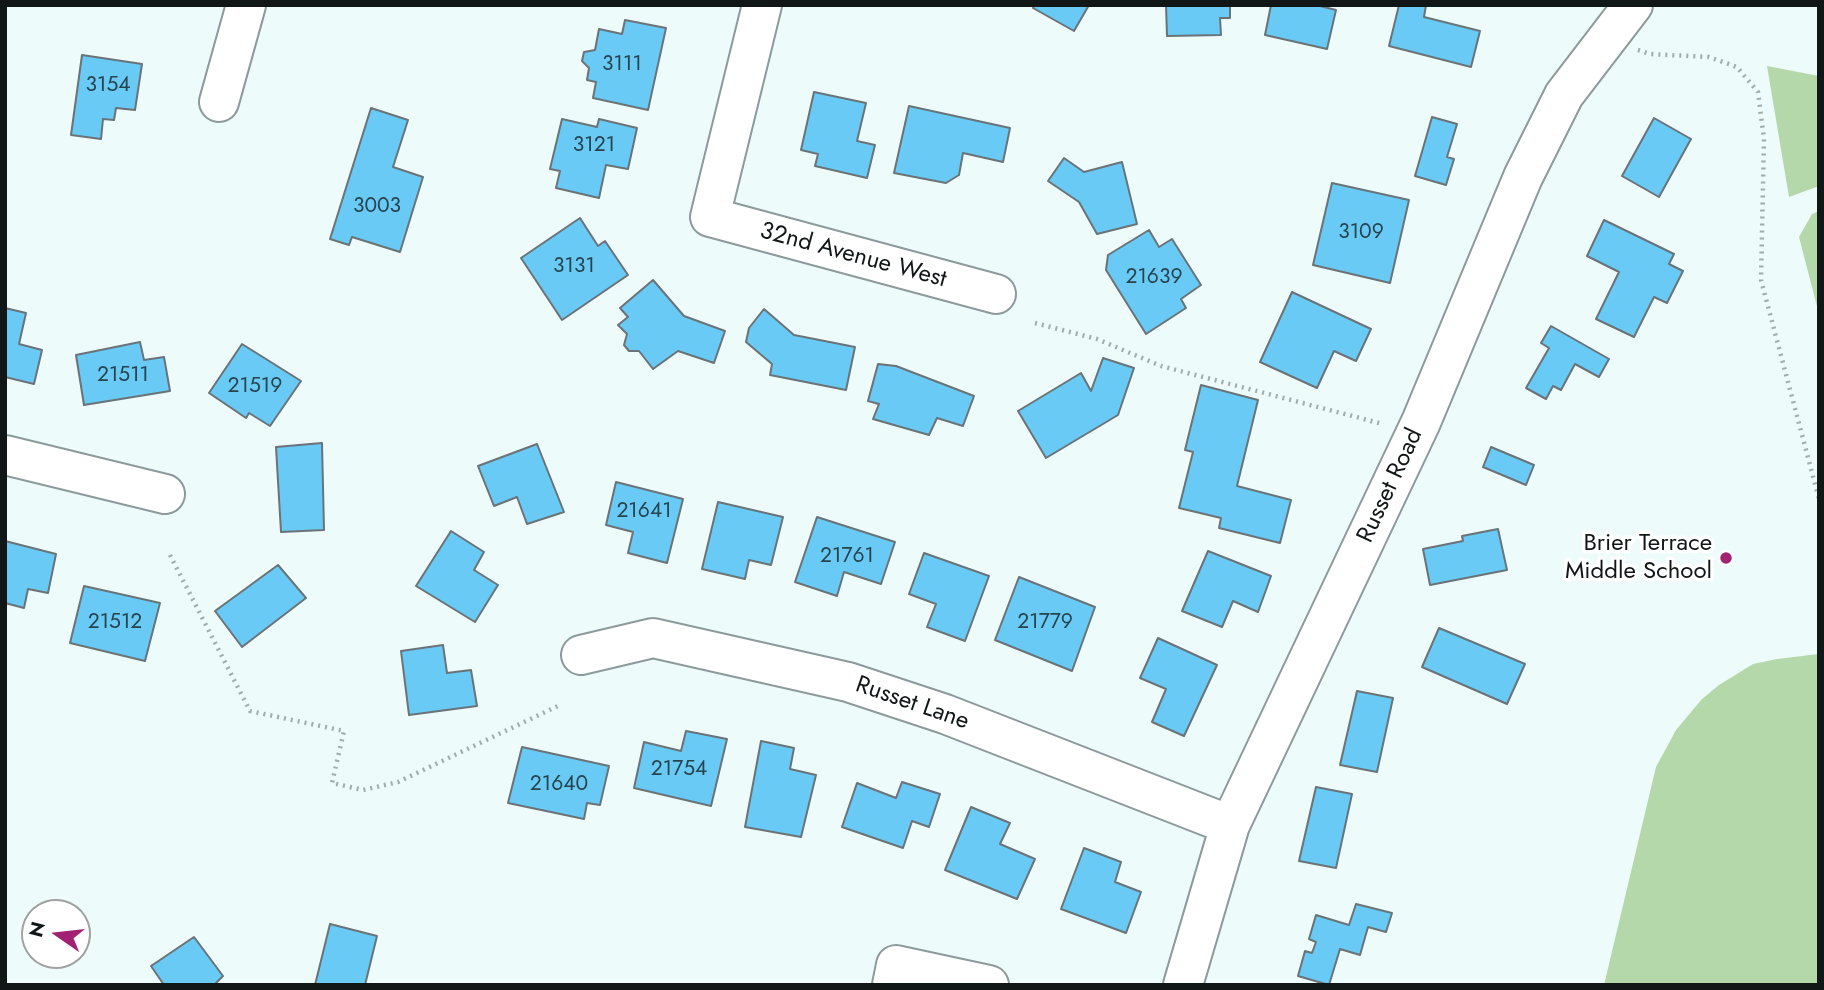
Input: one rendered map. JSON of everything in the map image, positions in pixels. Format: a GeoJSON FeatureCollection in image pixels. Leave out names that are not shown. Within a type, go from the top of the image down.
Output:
{"type":"FeatureCollection","features":[{"type":"Feature","properties":{"kind":"street"},"geometry":{"type":"LineString","coordinates":[[219,102],[246,5]]}},
{"type":"Feature","properties":{"kind":"street","name":"32nd Avenue West"},"geometry":{"type":"LineString","coordinates":[[762,5],[710,217],[996,294]]}},
{"type":"Feature","properties":{"kind":"street","name":"Russet Road"},"geometry":{"type":"LineString","coordinates":[[1182,985],[1230,825],[1422,422],[1523,177],[1564,95],[1633,5]]}},
{"type":"Feature","properties":{"kind":"street"},"geometry":{"type":"LineString","coordinates":[[5,455],[165,494]]}},
{"type":"Feature","properties":{"kind":"street","name":"Russet Lane"},"geometry":{"type":"LineString","coordinates":[[582,655],[653,639],[848,682],[946,714],[1230,825]]}},
{"type":"Feature","properties":{"kind":"street"},"geometry":{"type":"LineString","coordinates":[[891,985],[896,965],[989,985]]}},
{"type":"Feature","properties":{"kind":"path"},"geometry":{"type":"LineString","coordinates":[[1631,48],[1650,54],[1709,57],[1737,67],[1758,92],[1764,139],[1761,280],[1819,499]]}},
{"type":"Feature","properties":{"kind":"path"},"geometry":{"type":"LineString","coordinates":[[1035,323],[1097,338],[1161,366],[1391,426]]}},
{"type":"Feature","properties":{"kind":"path"},"geometry":{"type":"LineString","coordinates":[[170,555],[250,711],[344,731],[332,783],[363,790],[398,782],[560,705]]}},
{"type":"Feature","properties":{"kind":"green space"},"geometry":{"type":"Polygon","coordinates":[[[1767,66],[1819,76],[1819,186],[1789,197],[1767,66]]]}},
{"type":"Feature","properties":{"kind":"green space"},"geometry":{"type":"Polygon","coordinates":[[[1819,211],[1819,314],[1799,237],[1812,214],[1819,211]]]}},
{"type":"Feature","properties":{"kind":"green space"},"geometry":{"type":"Polygon","coordinates":[[[1819,654],[1819,985],[1604,985],[1656,767],[1676,730],[1702,699],[1753,664],[1819,654]]]}},
{"type":"Feature","properties":{"kind":"building"},"geometry":{"type":"Polygon","coordinates":[[[1034,5],[1089,5],[1074,31],[1033,8],[1034,5]]]}},
{"type":"Feature","properties":{"kind":"building"},"geometry":{"type":"Polygon","coordinates":[[[1166,5],[1230,5],[1230,18],[1220,18],[1221,35],[1167,36],[1166,5]]]}},
{"type":"Feature","properties":{"kind":"building"},"geometry":{"type":"Polygon","coordinates":[[[1271,5],[1316,5],[1336,10],[1327,49],[1265,35],[1271,5]]]}},
{"type":"Feature","properties":{"kind":"building"},"geometry":{"type":"Polygon","coordinates":[[[1399,5],[1426,5],[1424,17],[1480,31],[1471,67],[1389,46],[1399,5]]]}},
{"type":"Feature","properties":{"kind":"building"},"geometry":{"type":"Polygon","coordinates":[[[625,20],[666,28],[648,110],[593,98],[596,82],[587,80],[589,68],[582,61],[584,52],[595,50],[599,29],[622,34],[625,20]]]}},
{"type":"Feature","properties":{"kind":"building"},"geometry":{"type":"Polygon","coordinates":[[[82,55],[142,64],[135,110],[116,108],[114,120],[103,119],[101,139],[71,135],[82,55]]]}},
{"type":"Feature","properties":{"kind":"building"},"geometry":{"type":"Polygon","coordinates":[[[814,92],[866,103],[857,141],[875,145],[867,178],[815,166],[818,154],[801,150],[814,92]]]}},
{"type":"Feature","properties":{"kind":"building"},"geometry":{"type":"Polygon","coordinates":[[[909,106],[1010,128],[1003,162],[963,153],[959,175],[946,183],[894,173],[909,106]]]}},
{"type":"Feature","properties":{"kind":"building"},"geometry":{"type":"Polygon","coordinates":[[[371,108],[408,120],[393,167],[423,177],[400,252],[352,237],[349,245],[330,239],[371,108]]]}},
{"type":"Feature","properties":{"kind":"building"},"geometry":{"type":"Polygon","coordinates":[[[1432,117],[1457,124],[1447,157],[1454,159],[1446,185],[1415,176],[1432,117]]]}},
{"type":"Feature","properties":{"kind":"building"},"geometry":{"type":"Polygon","coordinates":[[[1654,118],[1691,139],[1659,197],[1622,176],[1654,118]]]}},
{"type":"Feature","properties":{"kind":"building"},"geometry":{"type":"Polygon","coordinates":[[[562,119],[597,127],[599,119],[637,128],[628,169],[606,165],[599,198],[556,188],[560,171],[550,169],[562,119]]]}},
{"type":"Feature","properties":{"kind":"building"},"geometry":{"type":"Polygon","coordinates":[[[1064,158],[1084,172],[1122,162],[1137,224],[1097,234],[1079,202],[1048,181],[1064,158]]]}},
{"type":"Feature","properties":{"kind":"building"},"geometry":{"type":"Polygon","coordinates":[[[1332,183],[1409,200],[1390,283],[1313,265],[1332,183]]]}},
{"type":"Feature","properties":{"kind":"building"},"geometry":{"type":"Polygon","coordinates":[[[580,218],[598,246],[605,241],[628,275],[562,320],[521,258],[580,218]]]}},
{"type":"Feature","properties":{"kind":"building"},"geometry":{"type":"Polygon","coordinates":[[[1604,220],[1674,254],[1669,264],[1683,271],[1667,303],[1654,297],[1634,337],[1596,319],[1619,272],[1587,256],[1604,220]]]}},
{"type":"Feature","properties":{"kind":"building"},"geometry":{"type":"Polygon","coordinates":[[[1149,230],[1159,247],[1172,239],[1201,285],[1181,299],[1186,308],[1146,334],[1106,270],[1108,255],[1149,230]]]}},
{"type":"Feature","properties":{"kind":"building"},"geometry":{"type":"Polygon","coordinates":[[[653,280],[684,316],[725,331],[714,363],[678,351],[653,369],[639,351],[629,351],[624,345],[627,334],[618,325],[628,317],[620,308],[653,280]]]}},
{"type":"Feature","properties":{"kind":"building"},"geometry":{"type":"Polygon","coordinates":[[[1292,292],[1371,329],[1356,361],[1334,351],[1317,388],[1260,362],[1292,292]]]}},
{"type":"Feature","properties":{"kind":"building"},"geometry":{"type":"Polygon","coordinates":[[[5,308],[26,313],[19,344],[42,350],[34,384],[5,377],[5,308]]]}},
{"type":"Feature","properties":{"kind":"building"},"geometry":{"type":"Polygon","coordinates":[[[764,309],[794,335],[855,347],[846,390],[770,375],[772,364],[746,342],[749,328],[764,309]]]}},
{"type":"Feature","properties":{"kind":"building"},"geometry":{"type":"Polygon","coordinates":[[[1551,326],[1609,359],[1599,377],[1575,364],[1561,390],[1553,386],[1546,399],[1526,388],[1549,348],[1541,343],[1551,326]]]}},
{"type":"Feature","properties":{"kind":"building"},"geometry":{"type":"Polygon","coordinates":[[[140,342],[144,360],[164,357],[170,391],[84,405],[76,355],[140,342]]]}},
{"type":"Feature","properties":{"kind":"building"},"geometry":{"type":"Polygon","coordinates":[[[242,344],[301,381],[270,426],[249,413],[246,418],[209,393],[242,344]]]}},
{"type":"Feature","properties":{"kind":"building"},"geometry":{"type":"Polygon","coordinates":[[[1103,358],[1134,368],[1118,415],[1046,458],[1018,411],[1081,373],[1091,391],[1103,358]]]}},
{"type":"Feature","properties":{"kind":"building"},"geometry":{"type":"Polygon","coordinates":[[[878,364],[896,366],[974,396],[963,426],[937,418],[929,435],[873,419],[879,404],[868,401],[878,364]]]}},
{"type":"Feature","properties":{"kind":"building"},"geometry":{"type":"Polygon","coordinates":[[[1201,385],[1258,400],[1237,486],[1291,500],[1280,543],[1219,528],[1221,518],[1179,508],[1193,452],[1185,450],[1201,385]]]}},
{"type":"Feature","properties":{"kind":"building"},"geometry":{"type":"Polygon","coordinates":[[[322,443],[324,530],[281,532],[276,447],[322,443]]]}},
{"type":"Feature","properties":{"kind":"building"},"geometry":{"type":"Polygon","coordinates":[[[537,444],[564,512],[527,524],[517,497],[494,506],[478,466],[537,444]]]}},
{"type":"Feature","properties":{"kind":"building"},"geometry":{"type":"Polygon","coordinates":[[[1491,447],[1534,465],[1526,485],[1483,467],[1491,447]]]}},
{"type":"Feature","properties":{"kind":"building"},"geometry":{"type":"Polygon","coordinates":[[[616,482],[683,499],[667,563],[628,553],[633,532],[606,525],[616,482]]]}},
{"type":"Feature","properties":{"kind":"building"},"geometry":{"type":"Polygon","coordinates":[[[718,502],[783,517],[771,565],[749,560],[745,579],[702,569],[718,502]]]}},
{"type":"Feature","properties":{"kind":"building"},"geometry":{"type":"Polygon","coordinates":[[[817,517],[895,542],[881,584],[844,572],[837,596],[795,582],[817,517]]]}},
{"type":"Feature","properties":{"kind":"building"},"geometry":{"type":"Polygon","coordinates":[[[1498,529],[1507,570],[1430,585],[1423,549],[1463,541],[1462,536],[1498,529]]]}},
{"type":"Feature","properties":{"kind":"building"},"geometry":{"type":"Polygon","coordinates":[[[451,531],[484,552],[474,570],[498,585],[475,622],[416,586],[451,531]]]}},
{"type":"Feature","properties":{"kind":"building"},"geometry":{"type":"Polygon","coordinates":[[[5,541],[56,554],[48,593],[28,589],[24,608],[5,603],[5,541]]]}},
{"type":"Feature","properties":{"kind":"building"},"geometry":{"type":"Polygon","coordinates":[[[1208,551],[1271,576],[1258,612],[1233,601],[1222,627],[1182,611],[1208,551]]]}},
{"type":"Feature","properties":{"kind":"building"},"geometry":{"type":"Polygon","coordinates":[[[924,553],[989,576],[965,641],[927,627],[936,604],[909,594],[924,553]]]}},
{"type":"Feature","properties":{"kind":"building"},"geometry":{"type":"Polygon","coordinates":[[[278,565],[306,598],[242,647],[215,611],[278,565]]]}},
{"type":"Feature","properties":{"kind":"building"},"geometry":{"type":"Polygon","coordinates":[[[1019,577],[1095,607],[1072,671],[995,640],[1019,577]]]}},
{"type":"Feature","properties":{"kind":"building"},"geometry":{"type":"Polygon","coordinates":[[[84,586],[160,603],[145,661],[70,643],[84,586]]]}},
{"type":"Feature","properties":{"kind":"building"},"geometry":{"type":"Polygon","coordinates":[[[1439,628],[1525,664],[1507,704],[1422,667],[1439,628]]]}},
{"type":"Feature","properties":{"kind":"building"},"geometry":{"type":"Polygon","coordinates":[[[1158,638],[1217,665],[1184,736],[1152,722],[1166,689],[1140,678],[1158,638]]]}},
{"type":"Feature","properties":{"kind":"building"},"geometry":{"type":"Polygon","coordinates":[[[443,645],[447,673],[471,670],[477,706],[409,715],[401,651],[443,645]]]}},
{"type":"Feature","properties":{"kind":"building"},"geometry":{"type":"Polygon","coordinates":[[[1357,691],[1393,698],[1377,772],[1340,765],[1357,691]]]}},
{"type":"Feature","properties":{"kind":"building"},"geometry":{"type":"Polygon","coordinates":[[[686,731],[727,739],[711,806],[634,788],[644,742],[681,751],[686,731]]]}},
{"type":"Feature","properties":{"kind":"building"},"geometry":{"type":"Polygon","coordinates":[[[761,741],[794,748],[790,769],[816,775],[801,837],[745,827],[761,741]]]}},
{"type":"Feature","properties":{"kind":"building"},"geometry":{"type":"Polygon","coordinates":[[[522,747],[609,766],[600,805],[587,803],[584,819],[508,803],[522,747]]]}},
{"type":"Feature","properties":{"kind":"building"},"geometry":{"type":"Polygon","coordinates":[[[902,782],[940,794],[929,827],[912,821],[903,848],[842,827],[857,783],[896,798],[902,782]]]}},
{"type":"Feature","properties":{"kind":"building"},"geometry":{"type":"Polygon","coordinates":[[[1316,787],[1352,794],[1336,868],[1299,861],[1316,787]]]}},
{"type":"Feature","properties":{"kind":"building"},"geometry":{"type":"Polygon","coordinates":[[[971,807],[1010,823],[1000,844],[1035,859],[1017,899],[945,870],[971,807]]]}},
{"type":"Feature","properties":{"kind":"building"},"geometry":{"type":"Polygon","coordinates":[[[1084,848],[1121,862],[1115,882],[1141,892],[1126,933],[1061,909],[1084,848]]]}},
{"type":"Feature","properties":{"kind":"building"},"geometry":{"type":"Polygon","coordinates":[[[1356,904],[1392,913],[1386,932],[1368,927],[1360,955],[1340,949],[1329,985],[1298,976],[1305,951],[1312,953],[1316,942],[1309,939],[1316,915],[1349,925],[1356,904]]]}},
{"type":"Feature","properties":{"kind":"building"},"geometry":{"type":"Polygon","coordinates":[[[330,924],[377,936],[365,985],[315,985],[330,924]]]}},
{"type":"Feature","properties":{"kind":"building"},"geometry":{"type":"Polygon","coordinates":[[[194,937],[223,976],[214,985],[164,985],[151,966],[194,937]]]}},
{"type":"Feature","properties":{"kind":"place","name":"Brier Terrace Middle School"},"geometry":{"type":"Point","coordinates":[1726,558]}}]}
